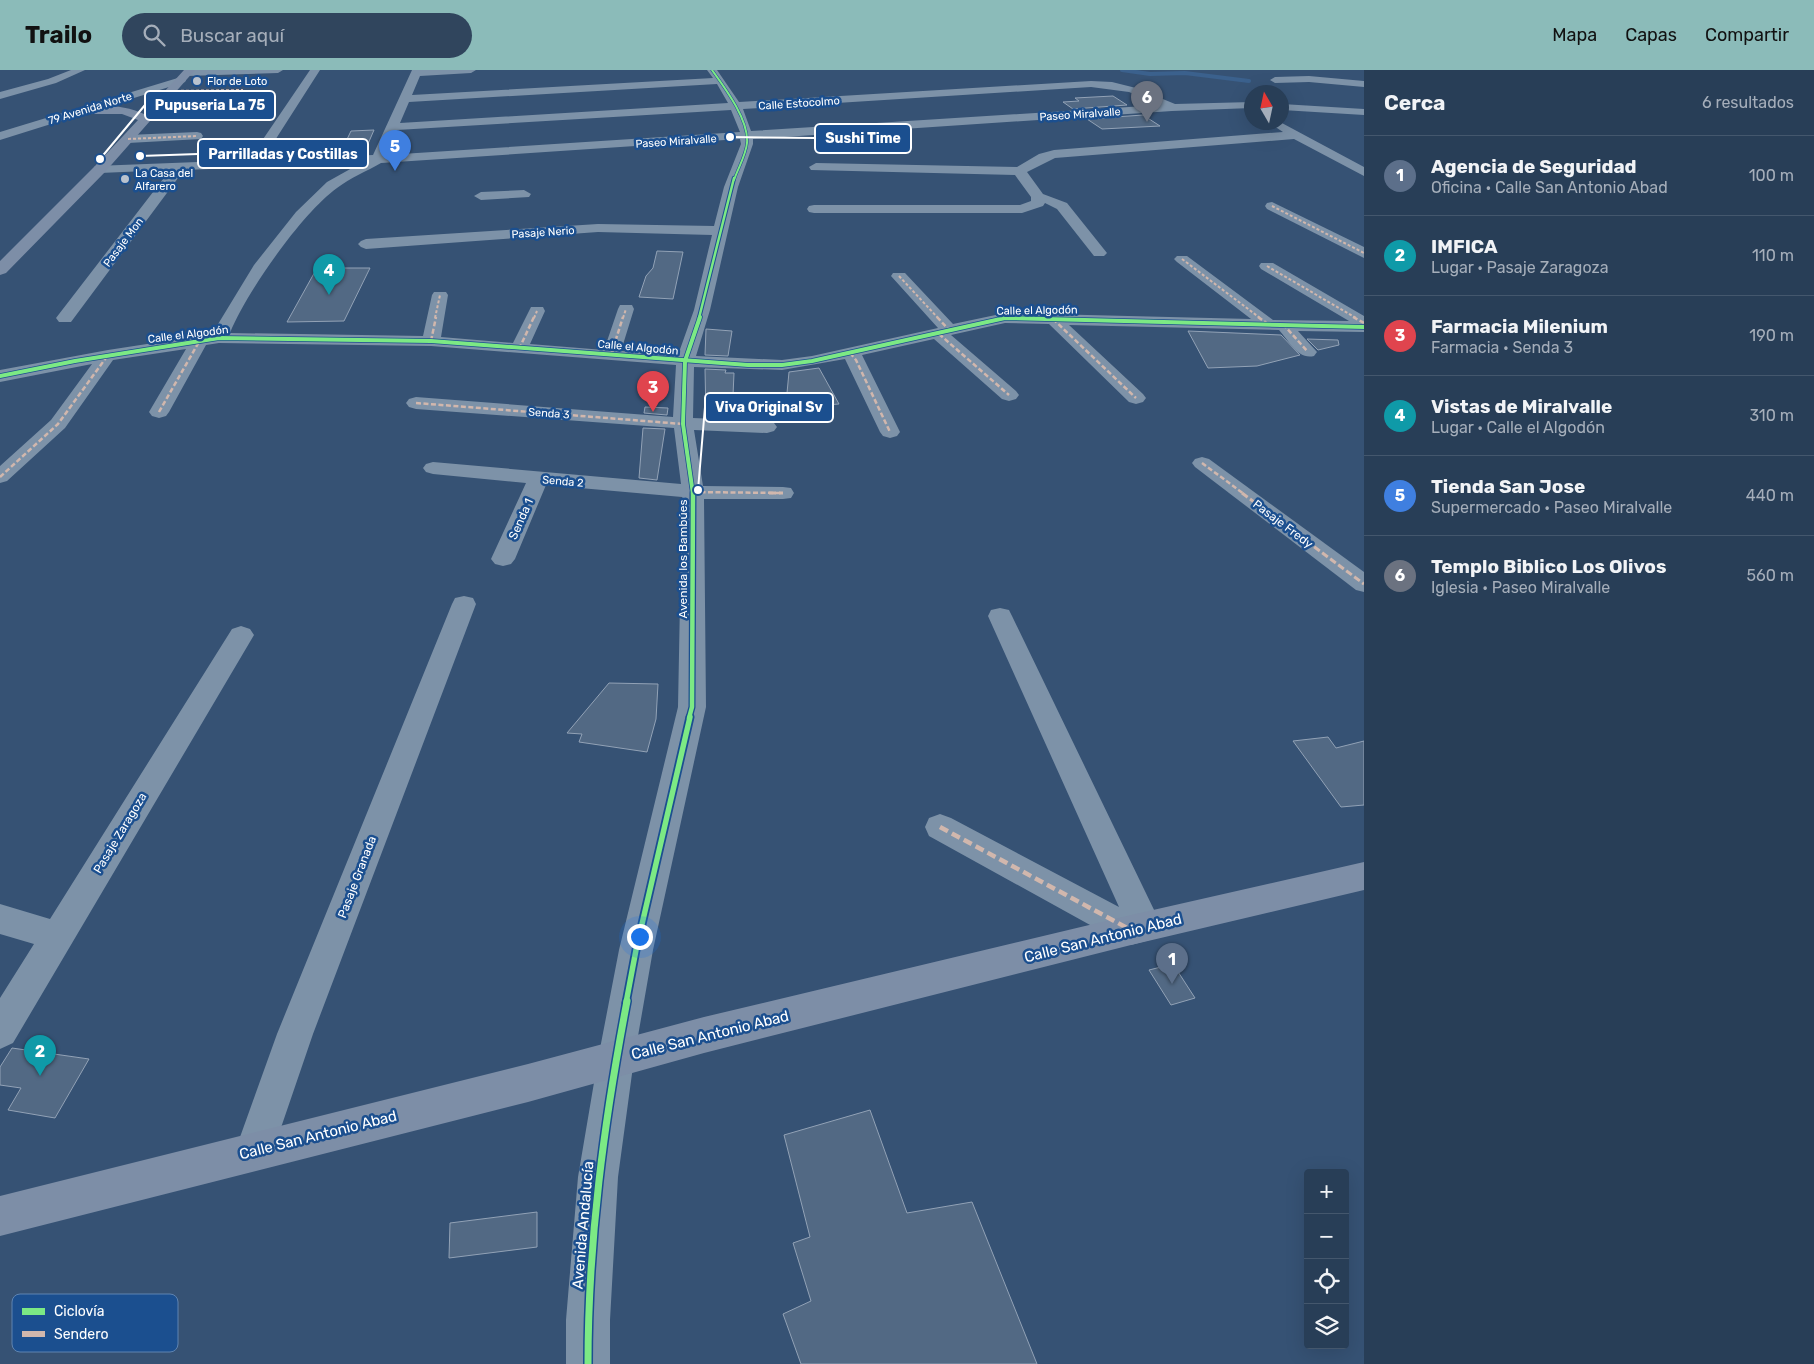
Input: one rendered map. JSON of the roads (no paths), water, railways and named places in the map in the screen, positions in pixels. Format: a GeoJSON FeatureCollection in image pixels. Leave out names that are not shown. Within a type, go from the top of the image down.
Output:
{"type":"FeatureCollection","features":[{"type":"Feature","properties":{"kind":"main road"},"geometry":{"type":"LineString","coordinates":[[0,270],[100,169],[186,74]]}},
{"type":"Feature","properties":{"kind":"main road"},"geometry":{"type":"LineString","coordinates":[[80,111],[122,110],[148,117]]}},
{"type":"Feature","properties":{"kind":"main road","name":"Calle San Antonio Abad"},"geometry":{"type":"LineString","coordinates":[[0,1216],[528,1083],[723,1031],[1138,929],[1364,876]]}},
{"type":"Feature","properties":{"kind":"street"},"geometry":{"type":"LineString","coordinates":[[0,96],[52,81],[80,70]]}},
{"type":"Feature","properties":{"kind":"street","name":"79 Avenida Norte"},"geometry":{"type":"LineString","coordinates":[[0,136],[80,111],[186,74],[278,70]]}},
{"type":"Feature","properties":{"kind":"street"},"geometry":{"type":"LineString","coordinates":[[253,164],[315,70]]}},
{"type":"Feature","properties":{"kind":"street"},"geometry":{"type":"LineString","coordinates":[[219,338],[225,324],[262,265],[301,215],[332,185],[378,160],[403,99],[417,71],[472,70]]}},
{"type":"Feature","properties":{"kind":"street"},"geometry":{"type":"LineString","coordinates":[[712,70],[721,81],[735,107],[747,136]]}},
{"type":"Feature","properties":{"kind":"street"},"geometry":{"type":"LineString","coordinates":[[1335,76],[1358,84]]}},
{"type":"Feature","properties":{"kind":"street"},"geometry":{"type":"LineString","coordinates":[[1276,80],[1309,78],[1358,84]]}},
{"type":"Feature","properties":{"kind":"street"},"geometry":{"type":"LineString","coordinates":[[403,99],[721,81]]}},
{"type":"Feature","properties":{"kind":"street","name":"Calle Estocolmo"},"geometry":{"type":"LineString","coordinates":[[392,126],[735,107],[1085,84],[1112,85],[1136,90],[1151,95],[1172,108]]}},
{"type":"Feature","properties":{"kind":"street"},"geometry":{"type":"LineString","coordinates":[[1136,90],[1158,85]]}},
{"type":"Feature","properties":{"kind":"street"},"geometry":{"type":"LineString","coordinates":[[171,91],[243,90]]}},
{"type":"Feature","properties":{"kind":"street","name":"Paseo Miralvalle"},"geometry":{"type":"LineString","coordinates":[[100,169],[378,160],[498,159],[747,136],[1172,108],[1244,107]]}},
{"type":"Feature","properties":{"kind":"street"},"geometry":{"type":"LineString","coordinates":[[1289,107],[1364,112]]}},
{"type":"Feature","properties":{"kind":"street"},"geometry":{"type":"LineString","coordinates":[[148,117],[210,112]]}},
{"type":"Feature","properties":{"kind":"street"},"geometry":{"type":"LineString","coordinates":[[1287,130],[1364,172]]}},
{"type":"Feature","properties":{"kind":"street"},"geometry":{"type":"LineString","coordinates":[[816,168],[1019,172],[1044,157],[1054,154],[1295,135]]}},
{"type":"Feature","properties":{"kind":"street"},"geometry":{"type":"LineString","coordinates":[[128,139],[198,136]]}},
{"type":"Feature","properties":{"kind":"street","name":"Avenida los Bambúes"},"geometry":{"type":"LineString","coordinates":[[616,1059],[636,950],[692,707],[693,492],[683,424],[685,361],[702,310],[720,230],[747,136]]}},
{"type":"Feature","properties":{"kind":"street","name":"Pasaje Mon"},"geometry":{"type":"LineString","coordinates":[[65,318],[180,166]]}},
{"type":"Feature","properties":{"kind":"street"},"geometry":{"type":"LineString","coordinates":[[1019,172],[1038,197],[1062,206],[1099,253]]}},
{"type":"Feature","properties":{"kind":"street"},"geometry":{"type":"LineString","coordinates":[[481,196],[501,190],[524,194]]}},
{"type":"Feature","properties":{"kind":"street"},"geometry":{"type":"LineString","coordinates":[[814,209],[1010,210],[1038,203],[1038,197]]}},
{"type":"Feature","properties":{"kind":"street"},"geometry":{"type":"LineString","coordinates":[[1272,206],[1364,253]]}},
{"type":"Feature","properties":{"kind":"street","name":"Pasaje Nerio"},"geometry":{"type":"LineString","coordinates":[[366,244],[598,228],[720,230]]}},
{"type":"Feature","properties":{"kind":"street"},"geometry":{"type":"LineString","coordinates":[[1182,259],[1276,324],[1308,352]]}},
{"type":"Feature","properties":{"kind":"street"},"geometry":{"type":"LineString","coordinates":[[1267,266],[1364,325]]}},
{"type":"Feature","properties":{"kind":"street"},"geometry":{"type":"LineString","coordinates":[[899,276],[944,332],[1009,395]]}},
{"type":"Feature","properties":{"kind":"street"},"geometry":{"type":"LineString","coordinates":[[431,341],[440,295]]}},
{"type":"Feature","properties":{"kind":"street"},"geometry":{"type":"LineString","coordinates":[[611,354],[626,309]]}},
{"type":"Feature","properties":{"kind":"street"},"geometry":{"type":"LineString","coordinates":[[519,350],[537,311]]}},
{"type":"Feature","properties":{"kind":"street","name":"Calle el Algodón"},"geometry":{"type":"LineString","coordinates":[[0,376],[108,355],[219,338],[431,341],[519,350],[611,354],[748,365],[782,365],[850,353],[1005,318],[1364,325]]}},
{"type":"Feature","properties":{"kind":"street"},"geometry":{"type":"LineString","coordinates":[[1052,318],[1136,398]]}},
{"type":"Feature","properties":{"kind":"street"},"geometry":{"type":"LineString","coordinates":[[159,412],[200,340]]}},
{"type":"Feature","properties":{"kind":"street"},"geometry":{"type":"LineString","coordinates":[[850,353],[856,360],[890,432]]}},
{"type":"Feature","properties":{"kind":"street"},"geometry":{"type":"LineString","coordinates":[[0,477],[58,424],[108,355]]}},
{"type":"Feature","properties":{"kind":"street","name":"Senda 3"},"geometry":{"type":"LineString","coordinates":[[416,403],[683,424],[767,427]]}},
{"type":"Feature","properties":{"kind":"street","name":"Pasaje Fredy"},"geometry":{"type":"LineString","coordinates":[[1202,463],[1364,584]]}},
{"type":"Feature","properties":{"kind":"street","name":"Senda 2"},"geometry":{"type":"LineString","coordinates":[[433,468],[693,492],[783,493]]}},
{"type":"Feature","properties":{"kind":"street","name":"Senda 1"},"geometry":{"type":"LineString","coordinates":[[503,559],[538,479]]}},
{"type":"Feature","properties":{"kind":"street","name":"Pasaje Granada"},"geometry":{"type":"LineString","coordinates":[[254,1151],[299,1025],[464,604]]}},
{"type":"Feature","properties":{"kind":"street"},"geometry":{"type":"LineString","coordinates":[[1000,616],[1138,929]]}},
{"type":"Feature","properties":{"kind":"street","name":"Pasaje Zaragoza"},"geometry":{"type":"LineString","coordinates":[[0,1031],[241,635]]}},
{"type":"Feature","properties":{"kind":"street"},"geometry":{"type":"LineString","coordinates":[[940,826],[1138,929]]}},
{"type":"Feature","properties":{"kind":"street"},"geometry":{"type":"LineString","coordinates":[[0,919],[57,936]]}},
{"type":"Feature","properties":{"kind":"street","name":"Avenida Andalucía"},"geometry":{"type":"LineString","coordinates":[[588,1364],[588,1320],[598,1177],[616,1059]]}},
{"type":"Feature","properties":{"kind":"waterway"},"geometry":{"type":"LineString","coordinates":[[1122,70],[1150,74],[1185,73],[1249,81]]}},
{"type":"Feature","properties":{"kind":"place","name":"Flor de Loto"},"geometry":{"type":"Point","coordinates":[197,81]}},
{"type":"Feature","properties":{"kind":"place","name":"Templo Biblico Los Olivos"},"geometry":{"type":"Point","coordinates":[1147,122]}},
{"type":"Feature","properties":{"kind":"place","name":"Sushi Time"},"geometry":{"type":"Point","coordinates":[730,137]}},
{"type":"Feature","properties":{"kind":"place","name":"Parrilladas y Costillas"},"geometry":{"type":"Point","coordinates":[140,156]}},
{"type":"Feature","properties":{"kind":"place","name":"Pupuseria La 75"},"geometry":{"type":"Point","coordinates":[100,159]}},
{"type":"Feature","properties":{"kind":"place","name":"Tienda San Jose"},"geometry":{"type":"Point","coordinates":[395,171]}},
{"type":"Feature","properties":{"kind":"place","name":"La Casa del Alfarero"},"geometry":{"type":"Point","coordinates":[125,179]}},
{"type":"Feature","properties":{"kind":"place","name":"Vistas de Miralvalle"},"geometry":{"type":"Point","coordinates":[329,295]}},
{"type":"Feature","properties":{"kind":"place","name":"Farmacia Milenium"},"geometry":{"type":"Point","coordinates":[653,412]}},
{"type":"Feature","properties":{"kind":"place","name":"Viva Original Sv"},"geometry":{"type":"Point","coordinates":[698,490]}},
{"type":"Feature","properties":{"kind":"place","name":"Agencia de Seguridad"},"geometry":{"type":"Point","coordinates":[1172,984]}},
{"type":"Feature","properties":{"kind":"place","name":"IMFICA"},"geometry":{"type":"Point","coordinates":[40,1076]}}]}
